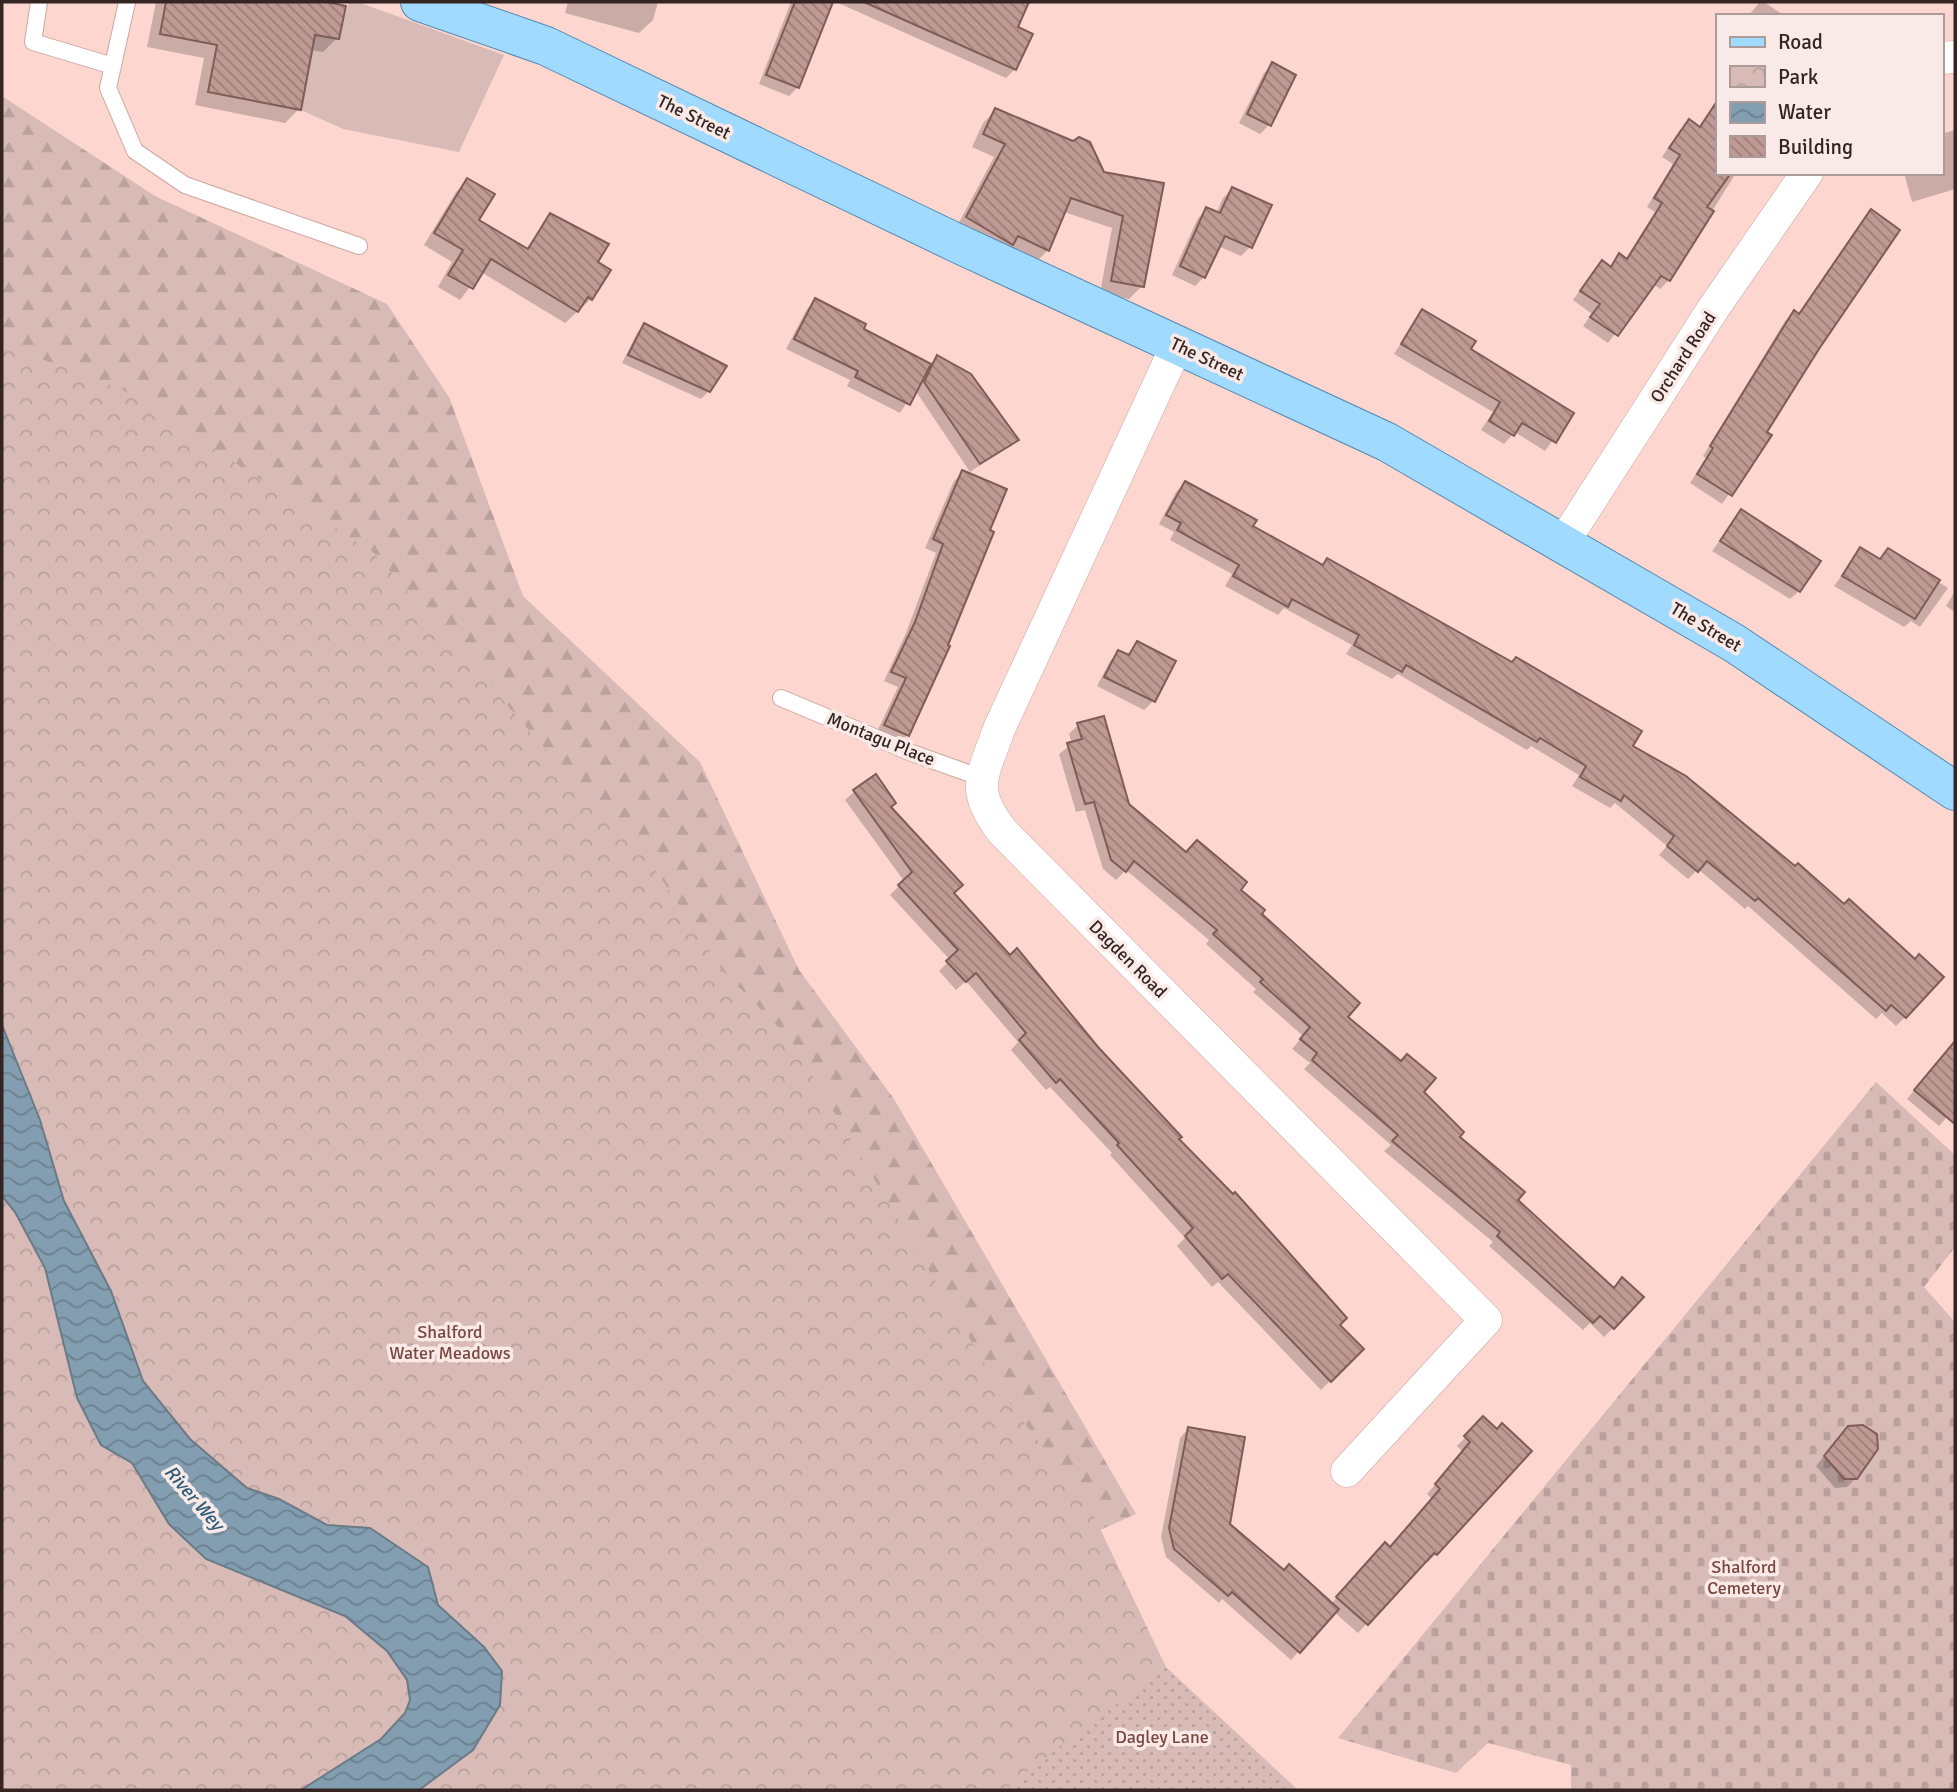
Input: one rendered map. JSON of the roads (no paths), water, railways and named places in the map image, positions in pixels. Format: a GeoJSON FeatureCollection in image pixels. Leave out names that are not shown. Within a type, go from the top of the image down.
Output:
{"type":"FeatureCollection","features":[{"type":"Feature","properties":{"kind":"main road","name":"The Street"},"geometry":{"type":"LineString","coordinates":[[420,2],[546,47],[1387,442],[1734,643],[1955,791]]}},
{"type":"Feature","properties":{"kind":"street","name":"Orchard Road"},"geometry":{"type":"LineString","coordinates":[[1563,543],[1713,309],[1806,175]]}},
{"type":"Feature","properties":{"kind":"street","name":"Dagden Road"},"geometry":{"type":"LineString","coordinates":[[1177,345],[999,729],[982,778],[980,795],[986,810],[1002,831],[1486,1320],[1347,1471]]}},
{"type":"Feature","properties":{"kind":"lane"},"geometry":{"type":"LineString","coordinates":[[39,2],[33,42],[113,66]]}},
{"type":"Feature","properties":{"kind":"lane"},"geometry":{"type":"LineString","coordinates":[[127,2],[108,88],[135,151],[185,185],[359,246]]}},
{"type":"Feature","properties":{"kind":"lane","name":"Montagu Place"},"geometry":{"type":"LineString","coordinates":[[781,698],[912,753],[982,778]]}},
{"type":"Feature","properties":{"kind":"water","name":"River Wey"},"geometry":{"type":"Polygon","coordinates":[[[2,1025],[40,1120],[64,1201],[111,1291],[143,1381],[190,1439],[247,1488],[279,1499],[327,1525],[370,1528],[428,1567],[438,1605],[484,1647],[502,1671],[500,1705],[473,1750],[419,1790],[301,1790],[381,1739],[405,1713],[410,1700],[407,1680],[387,1651],[345,1616],[206,1559],[169,1524],[132,1463],[101,1445],[77,1398],[45,1268],[15,1212],[2,1196],[2,1025]]]}},
{"type":"Feature","properties":{"kind":"park label","name":"Shalford Water Meadows"},"geometry":{"type":"Point","coordinates":[450,1342]}},
{"type":"Feature","properties":{"kind":"park label","name":"Shalford Cemetery"},"geometry":{"type":"Point","coordinates":[1744,1577]}},
{"type":"Feature","properties":{"kind":"park label","name":"Dagley Lane"},"geometry":{"type":"Point","coordinates":[1162,1737]}}]}
